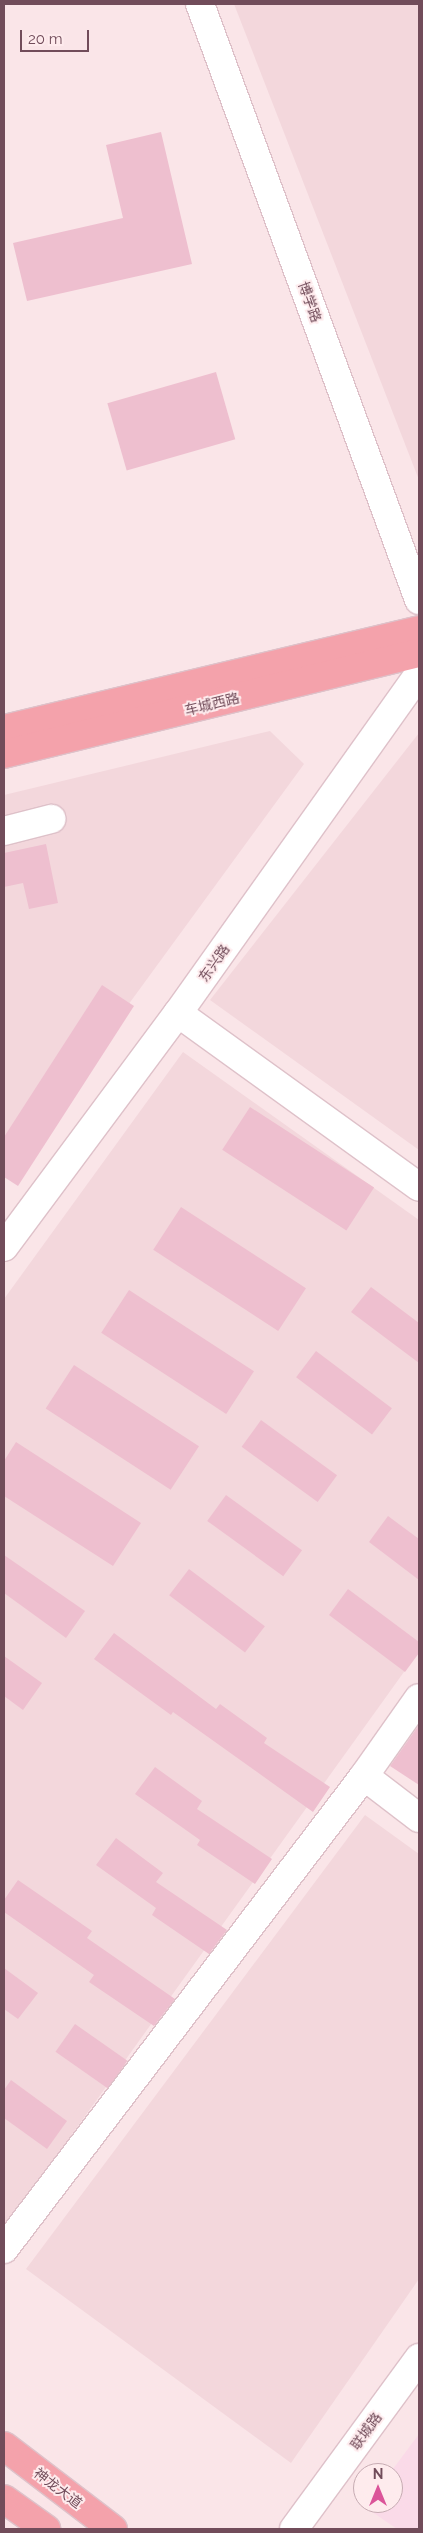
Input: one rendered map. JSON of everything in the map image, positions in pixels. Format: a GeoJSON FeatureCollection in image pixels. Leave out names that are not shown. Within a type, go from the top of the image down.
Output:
{"type":"FeatureCollection","features":[{"type":"Feature","properties":{"kind":"main road","name":"车城西路"},"geometry":{"type":"LineString","coordinates":[[4,729],[419,630]]}},
{"type":"Feature","properties":{"kind":"main road","name":"车城西路"},"geometry":{"type":"LineString","coordinates":[[4,754],[419,653]]}},
{"type":"Feature","properties":{"kind":"main road","name":"神龙大道"},"geometry":{"type":"LineString","coordinates":[[4,2446],[113,2529]]}},
{"type":"Feature","properties":{"kind":"main road"},"geometry":{"type":"LineString","coordinates":[[4,2499],[46,2529]]}},
{"type":"Feature","properties":{"kind":"street","name":"博学路"},"geometry":{"type":"LineString","coordinates":[[200,4],[419,600]]}},
{"type":"Feature","properties":{"kind":"street","name":"东兴路"},"geometry":{"type":"LineString","coordinates":[[5,1242],[178,1013],[419,674]]}},
{"type":"Feature","properties":{"kind":"street"},"geometry":{"type":"LineString","coordinates":[[4,831],[51,819]]}},
{"type":"Feature","properties":{"kind":"street"},"geometry":{"type":"LineString","coordinates":[[178,1013],[419,1188]]}},
{"type":"Feature","properties":{"kind":"street"},"geometry":{"type":"LineString","coordinates":[[4,2249],[364,1776],[419,1698]]}},
{"type":"Feature","properties":{"kind":"street"},"geometry":{"type":"LineString","coordinates":[[364,1776],[419,1818]]}},
{"type":"Feature","properties":{"kind":"street","name":"联城路"},"geometry":{"type":"LineString","coordinates":[[294,2529],[419,2358]]}},
{"type":"Feature","properties":{"kind":"shaded area"},"geometry":{"type":"Polygon","coordinates":[[[234,4],[419,4],[419,480],[234,4]]]}},
{"type":"Feature","properties":{"kind":"shaded area"},"geometry":{"type":"Polygon","coordinates":[[[270,731],[304,764],[4,1175],[4,795],[270,731]]]}},
{"type":"Feature","properties":{"kind":"shaded area"},"geometry":{"type":"Polygon","coordinates":[[[419,733],[419,1150],[210,1000],[419,733]]]}},
{"type":"Feature","properties":{"kind":"shaded area"},"geometry":{"type":"Polygon","coordinates":[[[183,1052],[419,1220],[419,1651],[4,2229],[4,1299],[183,1052]]]}},
{"type":"Feature","properties":{"kind":"shaded area"},"geometry":{"type":"Polygon","coordinates":[[[365,1815],[419,1854],[419,2279],[291,2463],[26,2269],[365,1815]]]}},
{"type":"Feature","properties":{"kind":"shaded area"},"geometry":{"type":"Polygon","coordinates":[[[419,2434],[419,2529],[397,2529],[374,2513],[403,2513],[403,2463],[397,2463],[419,2434]]]}},
{"type":"Feature","properties":{"kind":"building"},"geometry":{"type":"Polygon","coordinates":[[[161,132],[192,264],[27,301],[13,243],[123,218],[106,145],[161,132]]]}},
{"type":"Feature","properties":{"kind":"building"},"geometry":{"type":"Polygon","coordinates":[[[216,372],[235,439],[127,470],[107,403],[216,372]]]}},
{"type":"Feature","properties":{"kind":"building"},"geometry":{"type":"Polygon","coordinates":[[[46,844],[58,903],[29,909],[23,883],[4,887],[4,853],[46,844]]]}},
{"type":"Feature","properties":{"kind":"building"},"geometry":{"type":"Polygon","coordinates":[[[102,985],[134,1006],[18,1186],[4,1177],[4,1137],[102,985]]]}},
{"type":"Feature","properties":{"kind":"building"},"geometry":{"type":"Polygon","coordinates":[[[250,1107],[374,1188],[346,1230],[222,1150],[250,1107]]]}},
{"type":"Feature","properties":{"kind":"building"},"geometry":{"type":"Polygon","coordinates":[[[181,1207],[306,1288],[278,1331],[153,1250],[181,1207]]]}},
{"type":"Feature","properties":{"kind":"building"},"geometry":{"type":"Polygon","coordinates":[[[371,1287],[419,1323],[419,1363],[351,1312],[371,1287]]]}},
{"type":"Feature","properties":{"kind":"building"},"geometry":{"type":"Polygon","coordinates":[[[129,1290],[254,1371],[226,1414],[101,1333],[129,1290]]]}},
{"type":"Feature","properties":{"kind":"building"},"geometry":{"type":"Polygon","coordinates":[[[316,1351],[392,1408],[372,1435],[296,1377],[316,1351]]]}},
{"type":"Feature","properties":{"kind":"building"},"geometry":{"type":"Polygon","coordinates":[[[74,1365],[199,1446],[171,1490],[46,1409],[74,1365]]]}},
{"type":"Feature","properties":{"kind":"building"},"geometry":{"type":"Polygon","coordinates":[[[261,1420],[337,1475],[318,1502],[242,1447],[261,1420]]]}},
{"type":"Feature","properties":{"kind":"building"},"geometry":{"type":"Polygon","coordinates":[[[16,1442],[141,1523],[113,1566],[4,1496],[4,1461],[16,1442]]]}},
{"type":"Feature","properties":{"kind":"building"},"geometry":{"type":"Polygon","coordinates":[[[226,1495],[302,1550],[283,1576],[207,1521],[226,1495]]]}},
{"type":"Feature","properties":{"kind":"building"},"geometry":{"type":"Polygon","coordinates":[[[388,1516],[419,1539],[419,1580],[369,1542],[388,1516]]]}},
{"type":"Feature","properties":{"kind":"building"},"geometry":{"type":"Polygon","coordinates":[[[4,1555],[85,1611],[66,1638],[4,1593],[4,1555]]]}},
{"type":"Feature","properties":{"kind":"building"},"geometry":{"type":"Polygon","coordinates":[[[189,1569],[265,1626],[245,1653],[169,1595],[189,1569]]]}},
{"type":"Feature","properties":{"kind":"building"},"geometry":{"type":"Polygon","coordinates":[[[348,1589],[419,1642],[419,1653],[405,1672],[329,1615],[348,1589]]]}},
{"type":"Feature","properties":{"kind":"building"},"geometry":{"type":"Polygon","coordinates":[[[114,1633],[216,1709],[220,1704],[267,1738],[264,1743],[330,1787],[313,1812],[173,1712],[171,1715],[94,1659],[114,1633]]]}},
{"type":"Feature","properties":{"kind":"building"},"geometry":{"type":"Polygon","coordinates":[[[4,1656],[42,1683],[23,1710],[4,1696],[4,1656]]]}},
{"type":"Feature","properties":{"kind":"building"},"geometry":{"type":"Polygon","coordinates":[[[419,1725],[419,1785],[390,1766],[419,1725]]]}},
{"type":"Feature","properties":{"kind":"building"},"geometry":{"type":"Polygon","coordinates":[[[155,1767],[202,1801],[197,1809],[272,1859],[255,1884],[197,1845],[200,1840],[135,1794],[155,1767]]]}},
{"type":"Feature","properties":{"kind":"building"},"geometry":{"type":"Polygon","coordinates":[[[116,1838],[163,1873],[156,1882],[227,1930],[209,1954],[152,1915],[156,1908],[96,1865],[116,1838]]]}},
{"type":"Feature","properties":{"kind":"building"},"geometry":{"type":"Polygon","coordinates":[[[18,1880],[92,1931],[87,1938],[175,1999],[154,2026],[89,1982],[94,1975],[4,1912],[4,1900],[18,1880]]]}},
{"type":"Feature","properties":{"kind":"building"},"geometry":{"type":"Polygon","coordinates":[[[4,1968],[38,1993],[18,2019],[4,2009],[4,1968]]]}},
{"type":"Feature","properties":{"kind":"building"},"geometry":{"type":"Polygon","coordinates":[[[75,2024],[127,2061],[108,2089],[55,2052],[75,2024]]]}},
{"type":"Feature","properties":{"kind":"building"},"geometry":{"type":"Polygon","coordinates":[[[11,2080],[67,2121],[47,2149],[4,2118],[4,2090],[11,2080]]]}}]}
